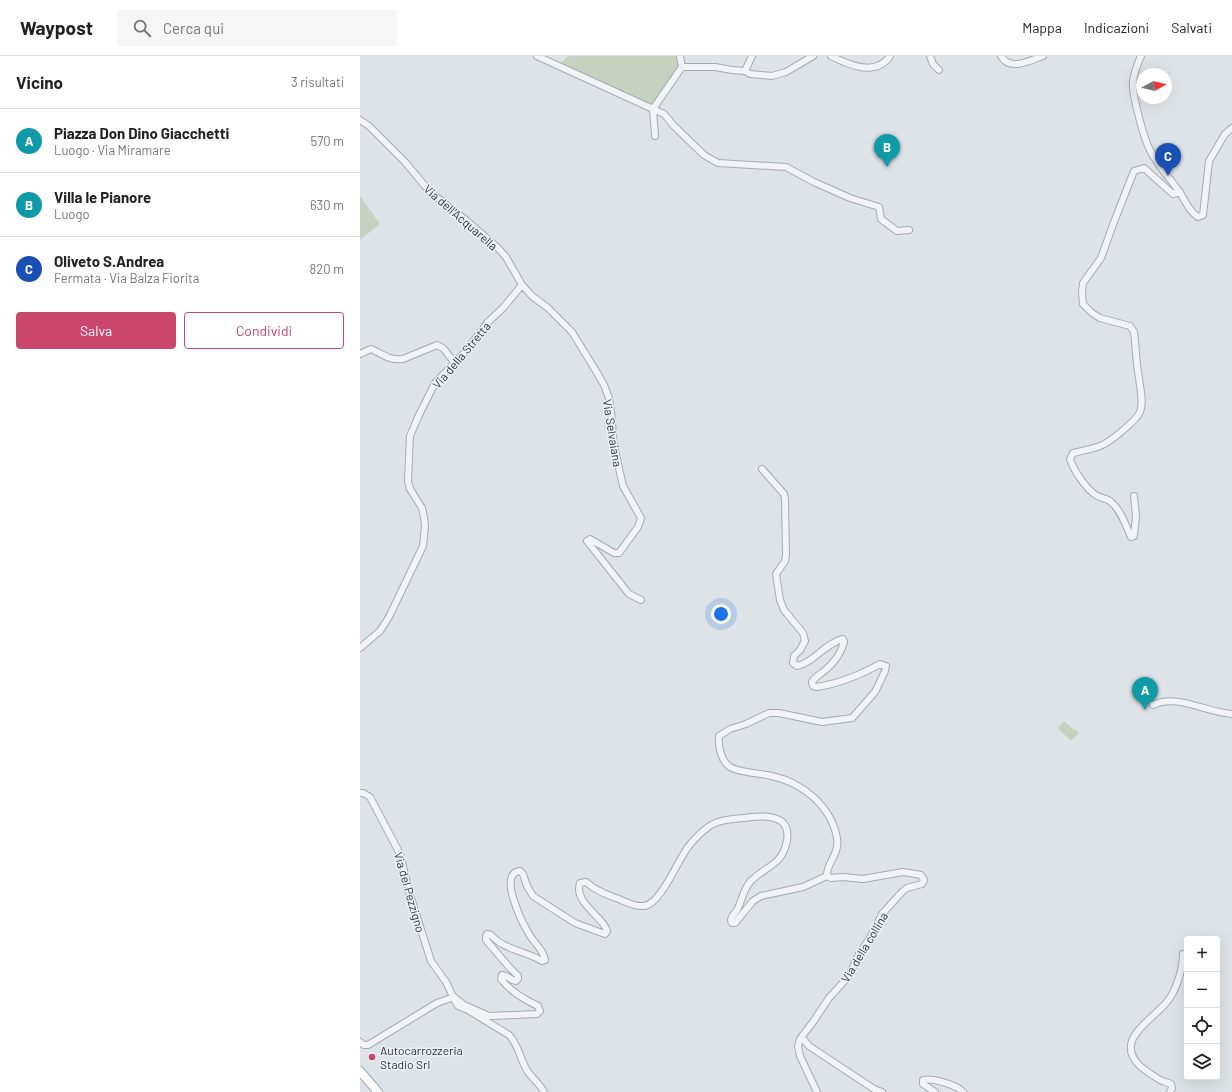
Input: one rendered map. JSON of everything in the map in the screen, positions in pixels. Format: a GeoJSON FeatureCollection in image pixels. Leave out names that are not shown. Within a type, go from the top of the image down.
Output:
{"type":"FeatureCollection","features":[{"type":"Feature","properties":{"kind":"main road"},"geometry":{"type":"LineString","coordinates":[[360,1071],[378,1092]]}},
{"type":"Feature","properties":{"kind":"street"},"geometry":{"type":"LineString","coordinates":[[538,56],[664,114],[674,126],[704,155],[718,163],[786,167],[814,182],[850,198],[878,207],[881,219],[897,231],[909,230]]}},
{"type":"Feature","properties":{"kind":"street"},"geometry":{"type":"LineString","coordinates":[[655,136],[653,109],[682,67],[680,56]]}},
{"type":"Feature","properties":{"kind":"street"},"geometry":{"type":"LineString","coordinates":[[745,71],[752,56]]}},
{"type":"Feature","properties":{"kind":"street"},"geometry":{"type":"LineString","coordinates":[[682,67],[715,67],[745,71],[750,74],[772,76],[786,72],[813,56]]}},
{"type":"Feature","properties":{"kind":"street"},"geometry":{"type":"LineString","coordinates":[[831,56],[844,63],[865,68],[875,68],[886,61],[890,56]]}},
{"type":"Feature","properties":{"kind":"street"},"geometry":{"type":"LineString","coordinates":[[930,56],[933,64],[939,70]]}},
{"type":"Feature","properties":{"kind":"street"},"geometry":{"type":"LineString","coordinates":[[1001,56],[1003,59],[1012,64],[1019,64],[1043,56]]}},
{"type":"Feature","properties":{"kind":"street"},"geometry":{"type":"LineString","coordinates":[[1141,56],[1135,70],[1133,92],[1149,149],[1159,166],[1180,192],[1192,213],[1198,217],[1204,215],[1209,161],[1225,134],[1232,128]]}},
{"type":"Feature","properties":{"kind":"street","name":"Via dell'Acquarella"},"geometry":{"type":"LineString","coordinates":[[360,120],[369,126],[405,162],[430,192],[497,247],[506,257],[522,285]]}},
{"type":"Feature","properties":{"kind":"street"},"geometry":{"type":"LineString","coordinates":[[1134,496],[1136,516],[1134,536],[1131,537],[1111,501],[1096,495],[1073,468],[1070,459],[1073,453],[1102,446],[1132,422],[1140,412],[1142,394],[1134,332],[1130,326],[1100,318],[1092,313],[1083,304],[1082,293],[1084,283],[1101,258],[1134,171],[1144,168],[1173,194],[1180,192]]}},
{"type":"Feature","properties":{"kind":"street","name":"Via della Stretta"},"geometry":{"type":"LineString","coordinates":[[360,648],[380,631],[389,617],[423,546],[425,526],[422,508],[410,489],[408,481],[410,436],[435,383],[467,350],[487,323],[503,308],[522,285]]}},
{"type":"Feature","properties":{"kind":"street","name":"Via Selvaiana"},"geometry":{"type":"LineString","coordinates":[[522,285],[572,332],[604,385],[610,403],[613,441],[623,486],[640,515],[640,522],[632,536],[619,553],[614,553],[590,539],[587,541],[629,594],[641,600]]}},
{"type":"Feature","properties":{"kind":"street"},"geometry":{"type":"LineString","coordinates":[[360,354],[371,349],[384,357],[398,360],[437,345],[443,348],[454,362]]}},
{"type":"Feature","properties":{"kind":"street"},"geometry":{"type":"LineString","coordinates":[[360,1042],[364,1045],[368,1045],[437,1004],[454,997],[464,1004],[489,1016],[538,1014],[540,1011],[538,1006],[527,1001],[504,984],[501,979],[502,976],[505,975],[513,981],[516,981],[518,976],[508,967],[486,940],[487,934],[514,950],[542,961],[545,960],[543,953],[529,935],[514,902],[511,878],[517,872],[520,871],[523,874],[527,886],[533,896],[575,923],[605,934],[607,931],[605,926],[588,908],[581,894],[579,887],[580,883],[586,882],[602,893],[637,906],[646,906],[654,901],[665,888],[688,847],[700,834],[713,824],[727,819],[764,816],[781,821],[786,826],[787,833],[787,844],[783,854],[778,860],[756,877],[747,887],[738,909],[732,918],[732,923],[735,923],[753,901],[761,896],[803,887],[827,876],[827,871],[837,850],[837,838],[832,823],[823,807],[804,789],[787,781],[773,776],[736,769],[729,766],[720,752],[718,742],[719,736],[730,729],[746,724],[769,713],[779,713],[822,722],[852,718],[875,692],[886,666],[880,664],[862,674],[840,683],[816,687],[813,686],[812,682],[814,678],[832,664],[836,658],[843,647],[843,639],[838,640],[806,664],[797,666],[793,663],[794,656],[800,650],[805,641],[803,633],[784,610],[780,600],[776,574],[785,561],[786,555],[786,500],[784,494],[762,469]]}},
{"type":"Feature","properties":{"kind":"street"},"geometry":{"type":"LineString","coordinates":[[1153,704],[1159,702],[1182,702],[1224,714],[1232,714]]}},
{"type":"Feature","properties":{"kind":"street","name":"Via del Pezzigno"},"geometry":{"type":"LineString","coordinates":[[360,793],[370,797],[400,854],[410,895],[431,961],[446,982],[458,1006],[468,1010],[515,1040],[521,1060],[528,1072],[544,1092]]}},
{"type":"Feature","properties":{"kind":"street","name":"Via della collina"},"geometry":{"type":"LineString","coordinates":[[800,1039],[829,998],[849,976],[859,954],[870,938],[882,914],[902,892],[907,888],[922,884],[924,880],[921,875],[902,872],[863,879],[843,877],[831,878],[827,876]]}},
{"type":"Feature","properties":{"kind":"street"},"geometry":{"type":"LineString","coordinates":[[1170,1092],[1172,1088],[1171,1084],[1150,1074],[1134,1059],[1131,1050],[1132,1039],[1140,1027],[1167,1002],[1180,976],[1183,954]]}},
{"type":"Feature","properties":{"kind":"street"},"geometry":{"type":"LineString","coordinates":[[817,1092],[800,1056],[798,1046],[800,1039],[804,1040],[809,1046],[874,1089],[882,1092]]}},
{"type":"Feature","properties":{"kind":"street"},"geometry":{"type":"LineString","coordinates":[[935,1092],[923,1084],[923,1080],[930,1079],[960,1088],[963,1092]]}},
{"type":"Feature","properties":{"kind":"green space"},"geometry":{"type":"Polygon","coordinates":[[[569,56],[678,56],[680,66],[654,104],[649,105],[560,63],[569,56]]]}},
{"type":"Feature","properties":{"kind":"green space"},"geometry":{"type":"Polygon","coordinates":[[[360,196],[380,224],[360,240],[360,196]]]}},
{"type":"Feature","properties":{"kind":"green space"},"geometry":{"type":"Polygon","coordinates":[[[1064,721],[1079,733],[1071,741],[1058,728],[1064,721]]]}},
{"type":"Feature","properties":{"kind":"place","name":"Villa le Pianore"},"geometry":{"type":"Point","coordinates":[887,167]}},
{"type":"Feature","properties":{"kind":"place","name":"Oliveto S.Andrea"},"geometry":{"type":"Point","coordinates":[1168,176]}},
{"type":"Feature","properties":{"kind":"place","name":"Piazza Don Dino Giacchetti"},"geometry":{"type":"Point","coordinates":[1145,710]}},
{"type":"Feature","properties":{"kind":"place","name":"Autocarrozzeria Stadio Srl"},"geometry":{"type":"Point","coordinates":[372,1057]}}]}
